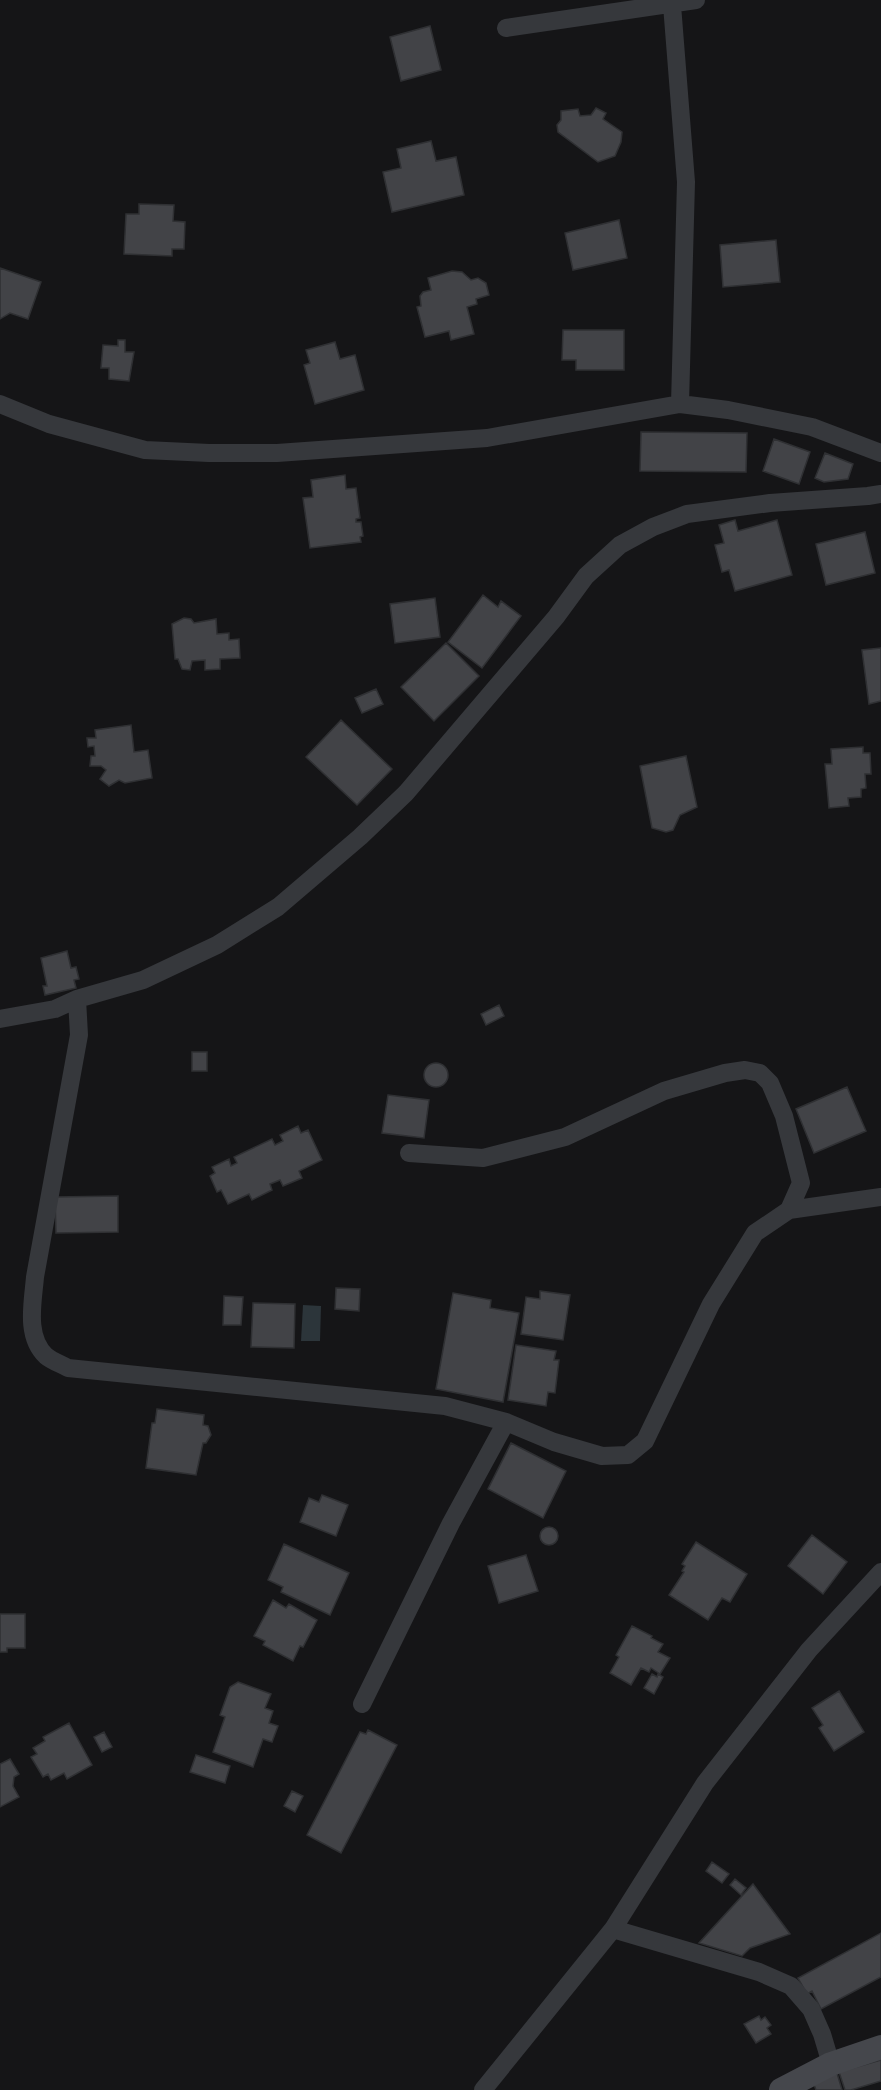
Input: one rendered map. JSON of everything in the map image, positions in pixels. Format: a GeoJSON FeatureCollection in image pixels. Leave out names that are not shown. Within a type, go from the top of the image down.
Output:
{"type":"FeatureCollection","features":[{"type":"Feature","properties":{"kind":"main road"},"geometry":{"type":"LineString","coordinates":[[781,2090],[831,2064],[881,2047]]}},
{"type":"Feature","properties":{"kind":"street"},"geometry":{"type":"LineString","coordinates":[[506,28],[696,0]]}},
{"type":"Feature","properties":{"kind":"street"},"geometry":{"type":"LineString","coordinates":[[672,5],[686,182],[680,404]]}},
{"type":"Feature","properties":{"kind":"street"},"geometry":{"type":"LineString","coordinates":[[0,404],[49,424],[145,450],[277,453],[487,438],[680,404],[728,410],[813,427],[881,453]]}},
{"type":"Feature","properties":{"kind":"street"},"geometry":{"type":"LineString","coordinates":[[0,1020],[55,1009],[77,999],[143,980],[217,945],[278,907],[360,837],[406,793],[556,617],[586,576],[620,545],[653,527],[687,514],[770,503],[881,494]]}},
{"type":"Feature","properties":{"kind":"street"},"geometry":{"type":"LineString","coordinates":[[77,999],[79,1035],[35,1277],[32,1312],[34,1336],[46,1356],[68,1368],[433,1404],[506,1422],[554,1442],[602,1456],[628,1455],[645,1441],[711,1304],[755,1233],[789,1210],[881,1197]]}},
{"type":"Feature","properties":{"kind":"street"},"geometry":{"type":"LineString","coordinates":[[409,1153],[483,1158],[565,1137],[664,1091],[726,1073],[745,1070],[760,1073],[770,1083],[784,1116],[801,1183],[789,1210]]}},
{"type":"Feature","properties":{"kind":"street"},"geometry":{"type":"LineString","coordinates":[[362,1704],[451,1523],[506,1422]]}},
{"type":"Feature","properties":{"kind":"street"},"geometry":{"type":"LineString","coordinates":[[483,2090],[613,1929],[705,1783],[809,1650],[881,1572]]}},
{"type":"Feature","properties":{"kind":"street"},"geometry":{"type":"LineString","coordinates":[[613,1929],[749,1968],[791,1986],[811,2009],[831,2064]]}},
{"type":"Feature","properties":{"kind":"shaded area"},"geometry":{"type":"Polygon","coordinates":[[[303,1305],[321,1306],[320,1341],[301,1341],[303,1305]]]}},
{"type":"Feature","properties":{"kind":"building"},"geometry":{"type":"Polygon","coordinates":[[[430,26],[441,70],[401,81],[390,37],[430,26]]]}},
{"type":"Feature","properties":{"kind":"building"},"geometry":{"type":"Polygon","coordinates":[[[596,108],[606,113],[603,119],[622,132],[621,142],[615,156],[598,162],[558,132],[557,125],[561,120],[561,111],[578,109],[580,116],[591,115],[596,108]]]}},
{"type":"Feature","properties":{"kind":"building"},"geometry":{"type":"Polygon","coordinates":[[[431,141],[436,161],[456,157],[464,195],[392,212],[383,172],[401,168],[397,149],[431,141]]]}},
{"type":"Feature","properties":{"kind":"building"},"geometry":{"type":"Polygon","coordinates":[[[139,204],[174,205],[173,221],[185,222],[184,249],[172,249],[172,256],[124,254],[126,214],[139,214],[139,204]]]}},
{"type":"Feature","properties":{"kind":"building"},"geometry":{"type":"Polygon","coordinates":[[[619,220],[627,258],[573,270],[565,233],[619,220]]]}},
{"type":"Feature","properties":{"kind":"building"},"geometry":{"type":"Polygon","coordinates":[[[776,240],[780,282],[723,287],[720,245],[776,240]]]}},
{"type":"Feature","properties":{"kind":"building"},"geometry":{"type":"Polygon","coordinates":[[[0,268],[41,282],[28,319],[10,313],[0,319],[0,268]]]}},
{"type":"Feature","properties":{"kind":"building"},"geometry":{"type":"Polygon","coordinates":[[[452,271],[462,272],[471,280],[478,278],[486,283],[489,295],[476,299],[477,304],[467,307],[474,334],[451,340],[449,331],[425,337],[417,307],[421,306],[420,296],[423,292],[431,290],[428,278],[452,271]]]}},
{"type":"Feature","properties":{"kind":"building"},"geometry":{"type":"Polygon","coordinates":[[[563,330],[624,330],[624,370],[576,370],[576,360],[562,360],[563,330]]]}},
{"type":"Feature","properties":{"kind":"building"},"geometry":{"type":"Polygon","coordinates":[[[118,340],[125,340],[125,352],[134,352],[129,381],[109,379],[109,368],[101,368],[103,345],[118,346],[118,340]]]}},
{"type":"Feature","properties":{"kind":"building"},"geometry":{"type":"Polygon","coordinates":[[[335,342],[340,359],[355,355],[364,390],[315,404],[304,365],[310,363],[306,350],[335,342]]]}},
{"type":"Feature","properties":{"kind":"building"},"geometry":{"type":"Polygon","coordinates":[[[641,432],[747,433],[746,472],[640,471],[641,432]]]}},
{"type":"Feature","properties":{"kind":"building"},"geometry":{"type":"Polygon","coordinates":[[[774,439],[810,452],[799,484],[763,471],[774,439]]]}},
{"type":"Feature","properties":{"kind":"building"},"geometry":{"type":"Polygon","coordinates":[[[825,453],[853,464],[848,479],[824,482],[815,478],[825,453]]]}},
{"type":"Feature","properties":{"kind":"building"},"geometry":{"type":"Polygon","coordinates":[[[345,475],[346,489],[356,488],[360,518],[356,519],[356,522],[361,522],[363,536],[360,537],[361,542],[310,548],[303,498],[313,497],[311,480],[345,475]]]}},
{"type":"Feature","properties":{"kind":"building"},"geometry":{"type":"Polygon","coordinates":[[[735,520],[738,531],[777,520],[792,575],[735,591],[729,570],[722,572],[715,545],[724,543],[719,525],[735,520]]]}},
{"type":"Feature","properties":{"kind":"building"},"geometry":{"type":"Polygon","coordinates":[[[865,532],[875,573],[826,585],[816,544],[865,532]]]}},
{"type":"Feature","properties":{"kind":"building"},"geometry":{"type":"Polygon","coordinates":[[[483,595],[498,607],[501,601],[521,616],[482,668],[448,642],[483,595]]]}},
{"type":"Feature","properties":{"kind":"building"},"geometry":{"type":"Polygon","coordinates":[[[435,598],[440,637],[395,643],[390,604],[435,598]]]}},
{"type":"Feature","properties":{"kind":"building"},"geometry":{"type":"Polygon","coordinates":[[[184,618],[191,619],[194,623],[216,619],[217,634],[229,633],[229,640],[239,639],[240,658],[220,659],[220,669],[205,670],[205,660],[192,661],[190,670],[182,669],[178,659],[175,659],[172,624],[184,618]]]}},
{"type":"Feature","properties":{"kind":"building"},"geometry":{"type":"Polygon","coordinates":[[[446,643],[479,676],[434,721],[401,687],[446,643]]]}},
{"type":"Feature","properties":{"kind":"building"},"geometry":{"type":"Polygon","coordinates":[[[881,648],[881,701],[869,704],[862,650],[881,648]]]}},
{"type":"Feature","properties":{"kind":"building"},"geometry":{"type":"Polygon","coordinates":[[[376,689],[383,704],[362,713],[355,698],[376,689]]]}},
{"type":"Feature","properties":{"kind":"building"},"geometry":{"type":"Polygon","coordinates":[[[341,720],[392,769],[357,805],[306,757],[341,720]]]}},
{"type":"Feature","properties":{"kind":"building"},"geometry":{"type":"Polygon","coordinates":[[[131,725],[134,752],[148,750],[152,778],[125,783],[119,780],[109,786],[100,779],[106,770],[101,766],[90,766],[91,756],[95,756],[94,746],[88,747],[87,738],[96,738],[95,730],[131,725]]]}},
{"type":"Feature","properties":{"kind":"building"},"geometry":{"type":"Polygon","coordinates":[[[863,747],[863,753],[870,753],[871,774],[865,774],[866,788],[861,789],[861,797],[848,798],[849,806],[829,808],[825,764],[832,764],[831,749],[863,747]]]}},
{"type":"Feature","properties":{"kind":"building"},"geometry":{"type":"Polygon","coordinates":[[[686,756],[697,807],[680,815],[673,830],[666,832],[652,828],[640,766],[686,756]]]}},
{"type":"Feature","properties":{"kind":"building"},"geometry":{"type":"Polygon","coordinates":[[[67,951],[71,968],[76,967],[79,979],[74,980],[76,988],[45,995],[43,986],[47,986],[41,958],[67,951]]]}},
{"type":"Feature","properties":{"kind":"building"},"geometry":{"type":"Polygon","coordinates":[[[499,1005],[504,1016],[486,1025],[481,1014],[499,1005]]]}},
{"type":"Feature","properties":{"kind":"building"},"geometry":{"type":"Polygon","coordinates":[[[192,1052],[207,1052],[207,1071],[192,1071],[192,1052]]]}},
{"type":"Feature","properties":{"kind":"building"},"geometry":{"type":"Polygon","coordinates":[[[436,1063],[445,1066],[448,1075],[445,1084],[436,1087],[427,1084],[424,1075],[427,1066],[436,1063]]]}},
{"type":"Feature","properties":{"kind":"building"},"geometry":{"type":"Polygon","coordinates":[[[847,1087],[866,1131],[814,1153],[796,1109],[847,1087]]]}},
{"type":"Feature","properties":{"kind":"building"},"geometry":{"type":"Polygon","coordinates":[[[388,1095],[429,1100],[424,1138],[382,1133],[388,1095]]]}},
{"type":"Feature","properties":{"kind":"building"},"geometry":{"type":"Polygon","coordinates":[[[298,1126],[301,1133],[308,1130],[322,1160],[299,1171],[302,1178],[283,1186],[280,1180],[270,1184],[272,1190],[252,1200],[249,1194],[228,1204],[221,1190],[217,1192],[210,1176],[215,1173],[212,1167],[229,1159],[231,1166],[237,1163],[234,1157],[272,1139],[275,1145],[283,1141],[280,1135],[298,1126]]]}},
{"type":"Feature","properties":{"kind":"building"},"geometry":{"type":"Polygon","coordinates":[[[118,1196],[118,1232],[56,1233],[55,1197],[118,1196]]]}},
{"type":"Feature","properties":{"kind":"building"},"geometry":{"type":"Polygon","coordinates":[[[336,1288],[360,1289],[359,1311],[335,1309],[336,1288]]]}},
{"type":"Feature","properties":{"kind":"building"},"geometry":{"type":"Polygon","coordinates":[[[540,1291],[570,1295],[563,1340],[521,1334],[526,1297],[540,1299],[540,1291]]]}},
{"type":"Feature","properties":{"kind":"building"},"geometry":{"type":"Polygon","coordinates":[[[453,1293],[491,1300],[490,1308],[519,1313],[503,1402],[436,1389],[453,1293]]]}},
{"type":"Feature","properties":{"kind":"building"},"geometry":{"type":"Polygon","coordinates":[[[224,1296],[243,1297],[241,1325],[223,1325],[224,1296]]]}},
{"type":"Feature","properties":{"kind":"building"},"geometry":{"type":"Polygon","coordinates":[[[253,1303],[295,1304],[294,1348],[251,1347],[253,1303]]]}},
{"type":"Feature","properties":{"kind":"building"},"geometry":{"type":"Polygon","coordinates":[[[516,1345],[556,1351],[554,1360],[559,1360],[555,1393],[548,1392],[546,1406],[508,1400],[516,1345]]]}},
{"type":"Feature","properties":{"kind":"building"},"geometry":{"type":"Polygon","coordinates":[[[157,1409],[204,1415],[203,1425],[208,1426],[211,1435],[206,1443],[203,1443],[196,1475],[146,1468],[152,1423],[155,1423],[157,1409]]]}},
{"type":"Feature","properties":{"kind":"building"},"geometry":{"type":"Polygon","coordinates":[[[511,1443],[566,1471],[543,1518],[488,1489],[511,1443]]]}},
{"type":"Feature","properties":{"kind":"building"},"geometry":{"type":"Polygon","coordinates":[[[322,1495],[348,1505],[336,1536],[300,1522],[309,1498],[319,1502],[322,1495]]]}},
{"type":"Feature","properties":{"kind":"building"},"geometry":{"type":"Polygon","coordinates":[[[545,1527],[553,1527],[558,1532],[556,1543],[545,1545],[540,1540],[540,1532],[545,1527]]]}},
{"type":"Feature","properties":{"kind":"building"},"geometry":{"type":"Polygon","coordinates":[[[812,1535],[847,1562],[823,1594],[788,1566],[812,1535]]]}},
{"type":"Feature","properties":{"kind":"building"},"geometry":{"type":"Polygon","coordinates":[[[696,1542],[747,1574],[730,1602],[722,1598],[708,1620],[669,1595],[684,1572],[682,1571],[685,1566],[682,1564],[696,1542]]]}},
{"type":"Feature","properties":{"kind":"building"},"geometry":{"type":"Polygon","coordinates":[[[284,1544],[349,1573],[330,1615],[281,1592],[283,1587],[268,1580],[284,1544]]]}},
{"type":"Feature","properties":{"kind":"building"},"geometry":{"type":"Polygon","coordinates":[[[526,1555],[538,1591],[499,1603],[488,1566],[526,1555]]]}},
{"type":"Feature","properties":{"kind":"building"},"geometry":{"type":"Polygon","coordinates":[[[273,1600],[286,1608],[289,1604],[317,1620],[293,1661],[263,1645],[265,1641],[254,1636],[273,1600]]]}},
{"type":"Feature","properties":{"kind":"building"},"geometry":{"type":"Polygon","coordinates":[[[0,1614],[25,1614],[25,1648],[7,1648],[7,1652],[0,1652],[0,1614]]]}},
{"type":"Feature","properties":{"kind":"building"},"geometry":{"type":"Polygon","coordinates":[[[632,1626],[663,1644],[658,1652],[670,1658],[660,1674],[651,1668],[649,1672],[641,1668],[631,1685],[610,1673],[619,1657],[616,1655],[632,1626]]]}},
{"type":"Feature","properties":{"kind":"building"},"geometry":{"type":"Polygon","coordinates":[[[652,1674],[663,1677],[654,1694],[644,1688],[652,1674]]]}},
{"type":"Feature","properties":{"kind":"building"},"geometry":{"type":"Polygon","coordinates":[[[238,1682],[271,1694],[265,1708],[273,1711],[269,1723],[278,1726],[272,1742],[263,1739],[253,1767],[213,1752],[225,1717],[220,1715],[230,1687],[238,1682]]]}},
{"type":"Feature","properties":{"kind":"building"},"geometry":{"type":"Polygon","coordinates":[[[839,1691],[864,1732],[834,1751],[819,1728],[823,1725],[812,1708],[839,1691]]]}},
{"type":"Feature","properties":{"kind":"building"},"geometry":{"type":"Polygon","coordinates":[[[69,1723],[92,1765],[67,1779],[64,1773],[51,1780],[48,1774],[43,1777],[31,1757],[37,1754],[33,1748],[45,1741],[43,1737],[69,1723]]]}},
{"type":"Feature","properties":{"kind":"building"},"geometry":{"type":"Polygon","coordinates":[[[368,1730],[397,1745],[341,1853],[307,1835],[360,1732],[366,1734],[368,1730]]]}},
{"type":"Feature","properties":{"kind":"building"},"geometry":{"type":"Polygon","coordinates":[[[104,1732],[112,1747],[102,1752],[94,1737],[104,1732]]]}},
{"type":"Feature","properties":{"kind":"building"},"geometry":{"type":"Polygon","coordinates":[[[196,1755],[230,1766],[225,1783],[190,1772],[196,1755]]]}},
{"type":"Feature","properties":{"kind":"building"},"geometry":{"type":"Polygon","coordinates":[[[10,1759],[19,1774],[14,1777],[13,1786],[19,1797],[0,1807],[0,1764],[10,1759]]]}},
{"type":"Feature","properties":{"kind":"building"},"geometry":{"type":"Polygon","coordinates":[[[292,1791],[303,1796],[295,1812],[284,1806],[292,1791]]]}},
{"type":"Feature","properties":{"kind":"building"},"geometry":{"type":"Polygon","coordinates":[[[712,1862],[729,1874],[722,1883],[706,1871],[712,1862]]]}},
{"type":"Feature","properties":{"kind":"building"},"geometry":{"type":"Polygon","coordinates":[[[735,1879],[746,1888],[741,1895],[730,1885],[735,1879]]]}},
{"type":"Feature","properties":{"kind":"building"},"geometry":{"type":"Polygon","coordinates":[[[753,1884],[790,1934],[750,1948],[742,1956],[699,1943],[753,1884]]]}},
{"type":"Feature","properties":{"kind":"building"},"geometry":{"type":"Polygon","coordinates":[[[881,1933],[881,1977],[821,2009],[812,1991],[807,1994],[798,1978],[881,1933]]]}},
{"type":"Feature","properties":{"kind":"building"},"geometry":{"type":"Polygon","coordinates":[[[759,2016],[761,2020],[765,2017],[771,2025],[767,2028],[771,2034],[756,2043],[744,2024],[759,2016]]]}},
{"type":"Feature","properties":{"kind":"building"},"geometry":{"type":"Polygon","coordinates":[[[881,2060],[881,2081],[845,2090],[839,2072],[881,2060]]]}},
{"type":"Feature","properties":{"kind":"building"},"geometry":{"type":"Polygon","coordinates":[[[837,2073],[842,2090],[816,2090],[813,2082],[837,2073]]]}}]}
